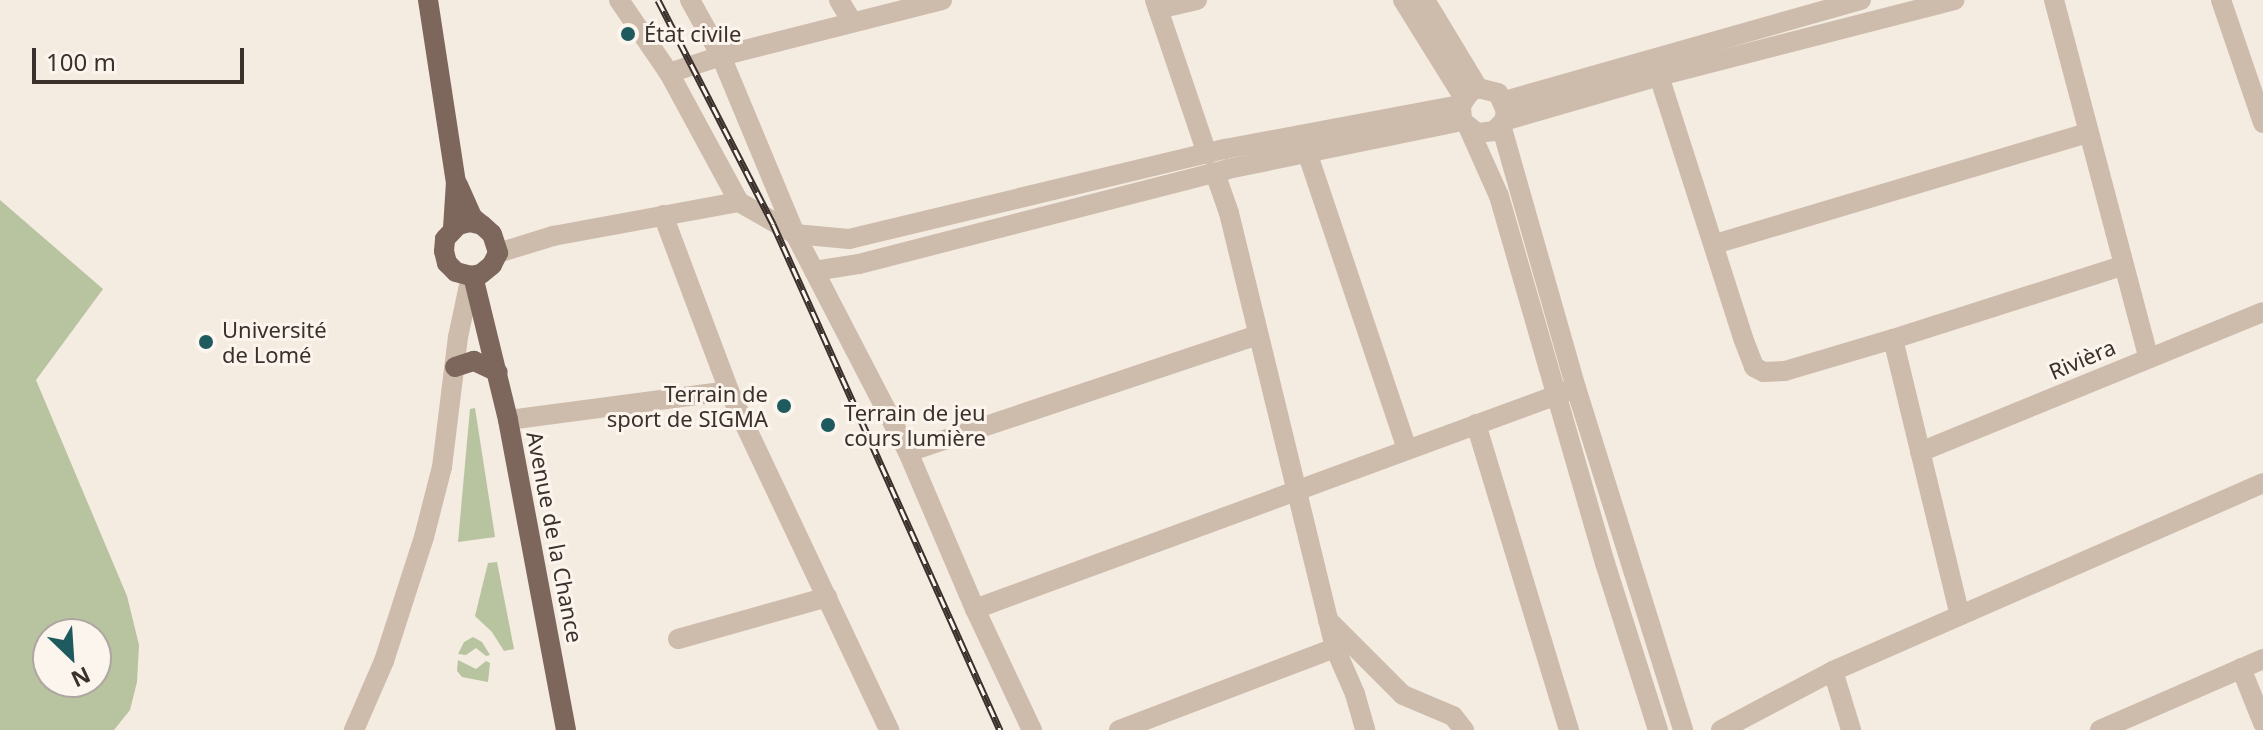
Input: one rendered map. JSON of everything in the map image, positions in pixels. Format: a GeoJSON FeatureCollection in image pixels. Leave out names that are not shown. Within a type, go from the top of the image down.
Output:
{"type":"FeatureCollection","features":[{"type":"Feature","properties":{"kind":"main road","name":"Avenue de la Chance"},"geometry":{"type":"LineString","coordinates":[[428,0],[456,182],[453,229],[445,239],[444,251],[447,263],[480,258]]}},
{"type":"Feature","properties":{"kind":"main road","name":"Avenue de la Chance"},"geometry":{"type":"LineString","coordinates":[[456,182],[472,217],[496,363],[566,730]]}},
{"type":"Feature","properties":{"kind":"main road"},"geometry":{"type":"LineString","coordinates":[[453,229],[464,223],[480,258]]}},
{"type":"Feature","properties":{"kind":"main road"},"geometry":{"type":"LineString","coordinates":[[455,367],[474,361],[496,363]]}},
{"type":"Feature","properties":{"kind":"street"},"geometry":{"type":"LineString","coordinates":[[619,0],[669,73],[739,202],[795,234],[849,239],[1211,163],[1307,152],[1467,108],[1498,93],[1566,392],[1658,730]]}},
{"type":"Feature","properties":{"kind":"street"},"geometry":{"type":"LineString","coordinates":[[690,0],[721,56],[795,234],[908,452],[975,609],[1032,730]]}},
{"type":"Feature","properties":{"kind":"street"},"geometry":{"type":"LineString","coordinates":[[839,0],[852,22]]}},
{"type":"Feature","properties":{"kind":"street"},"geometry":{"type":"LineString","coordinates":[[669,73],[721,56],[942,0]]}},
{"type":"Feature","properties":{"kind":"street"},"geometry":{"type":"LineString","coordinates":[[1197,0],[1156,5],[1229,213],[1335,648],[1355,694],[1365,730]]}},
{"type":"Feature","properties":{"kind":"street"},"geometry":{"type":"LineString","coordinates":[[1403,0],[1467,108],[1486,134],[1503,116],[1852,1]]}},
{"type":"Feature","properties":{"kind":"street"},"geometry":{"type":"LineString","coordinates":[[1425,0],[1499,196],[1683,730]]}},
{"type":"Feature","properties":{"kind":"street"},"geometry":{"type":"LineString","coordinates":[[1503,116],[1954,0]]}},
{"type":"Feature","properties":{"kind":"street"},"geometry":{"type":"LineString","coordinates":[[2054,0],[2148,357]]}},
{"type":"Feature","properties":{"kind":"street"},"geometry":{"type":"LineString","coordinates":[[2221,0],[2263,123]]}},
{"type":"Feature","properties":{"kind":"street"},"geometry":{"type":"LineString","coordinates":[[1659,76],[1754,367],[1774,373],[1893,339],[2122,266]]}},
{"type":"Feature","properties":{"kind":"street"},"geometry":{"type":"LineString","coordinates":[[814,271],[859,264],[1211,163],[1307,131],[1467,108]]}},
{"type":"Feature","properties":{"kind":"street"},"geometry":{"type":"LineString","coordinates":[[1715,244],[2088,133]]}},
{"type":"Feature","properties":{"kind":"street"},"geometry":{"type":"LineString","coordinates":[[1307,152],[1407,449]]}},
{"type":"Feature","properties":{"kind":"street"},"geometry":{"type":"LineString","coordinates":[[354,730],[384,661],[424,537],[442,467],[458,337],[480,258],[553,236],[739,202]]}},
{"type":"Feature","properties":{"kind":"street"},"geometry":{"type":"LineString","coordinates":[[663,215],[729,391],[889,730]]}},
{"type":"Feature","properties":{"kind":"street","name":"Rivièra"},"geometry":{"type":"LineString","coordinates":[[1920,452],[2263,312]]}},
{"type":"Feature","properties":{"kind":"street"},"geometry":{"type":"LineString","coordinates":[[908,452],[1257,335]]}},
{"type":"Feature","properties":{"kind":"street"},"geometry":{"type":"LineString","coordinates":[[1893,339],[1960,615]]}},
{"type":"Feature","properties":{"kind":"street"},"geometry":{"type":"LineString","coordinates":[[508,420],[729,391]]}},
{"type":"Feature","properties":{"kind":"street"},"geometry":{"type":"LineString","coordinates":[[975,609],[1566,392]]}},
{"type":"Feature","properties":{"kind":"street"},"geometry":{"type":"LineString","coordinates":[[1476,424],[1569,730]]}},
{"type":"Feature","properties":{"kind":"street"},"geometry":{"type":"LineString","coordinates":[[1721,730],[1833,671],[2263,483]]}},
{"type":"Feature","properties":{"kind":"street"},"geometry":{"type":"LineString","coordinates":[[678,639],[827,597]]}},
{"type":"Feature","properties":{"kind":"street"},"geometry":{"type":"LineString","coordinates":[[1328,620],[1403,695],[1453,716],[1464,730]]}},
{"type":"Feature","properties":{"kind":"street"},"geometry":{"type":"LineString","coordinates":[[1119,730],[1335,648]]}},
{"type":"Feature","properties":{"kind":"street"},"geometry":{"type":"LineString","coordinates":[[2100,730],[2263,659]]}},
{"type":"Feature","properties":{"kind":"street"},"geometry":{"type":"LineString","coordinates":[[2241,668],[2263,723]]}},
{"type":"Feature","properties":{"kind":"street"},"geometry":{"type":"LineString","coordinates":[[1833,671],[1851,730]]}},
{"type":"Feature","properties":{"kind":"green space"},"geometry":{"type":"Polygon","coordinates":[[[0,200],[103,289],[36,380],[127,596],[139,645],[137,682],[130,710],[114,730],[0,730],[0,200]]]}},
{"type":"Feature","properties":{"kind":"green space"},"geometry":{"type":"Polygon","coordinates":[[[475,408],[495,537],[458,542],[470,409],[475,408]]]}},
{"type":"Feature","properties":{"kind":"green space"},"geometry":{"type":"Polygon","coordinates":[[[497,562],[514,649],[504,651],[492,632],[475,616],[488,563],[497,562]]]}},
{"type":"Feature","properties":{"kind":"green space"},"geometry":{"type":"Polygon","coordinates":[[[473,637],[482,642],[490,655],[486,656],[476,648],[466,655],[458,654],[464,642],[473,637]]]}},
{"type":"Feature","properties":{"kind":"green space"},"geometry":{"type":"Polygon","coordinates":[[[458,660],[476,669],[486,661],[490,663],[488,682],[462,677],[457,671],[458,660]]]}},
{"type":"Feature","properties":{"kind":"railway"},"geometry":{"type":"LineString","coordinates":[[658,0],[773,224],[1000,730]]}},
{"type":"Feature","properties":{"kind":"place","name":"État civile"},"geometry":{"type":"Point","coordinates":[628,34]}},
{"type":"Feature","properties":{"kind":"place","name":"Université de Lomé"},"geometry":{"type":"Point","coordinates":[206,342]}},
{"type":"Feature","properties":{"kind":"place","name":"Terrain de sport de SIGMA"},"geometry":{"type":"Point","coordinates":[784,406]}},
{"type":"Feature","properties":{"kind":"place","name":"Terrain de jeu cours lumière"},"geometry":{"type":"Point","coordinates":[828,425]}}]}
